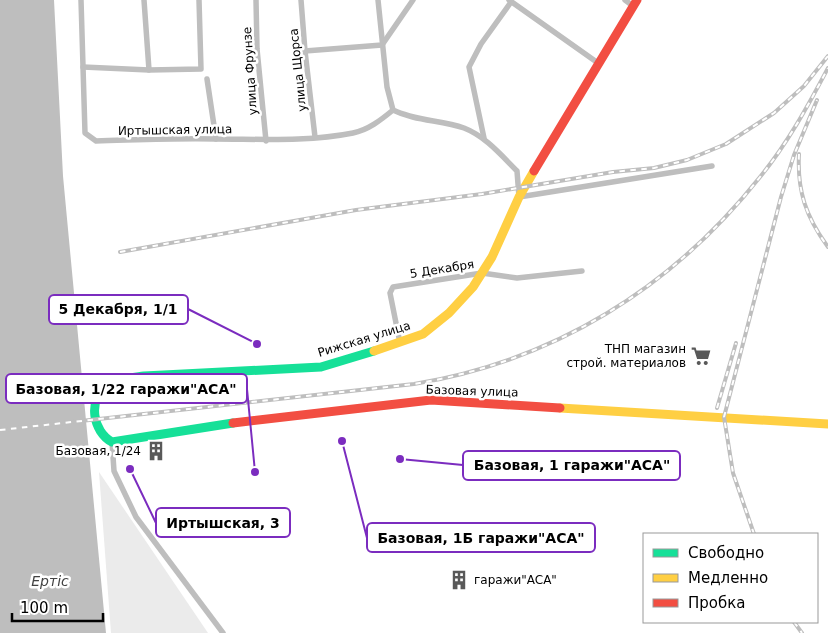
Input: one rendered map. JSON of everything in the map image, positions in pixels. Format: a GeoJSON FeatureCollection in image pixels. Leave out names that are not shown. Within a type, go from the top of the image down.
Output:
{"type":"FeatureCollection","features":[{"type":"Feature","properties":{"kind":"street","name":"Иртышская улица"},"geometry":{"type":"LineString","coordinates":[[82,0],[85,132],[96,141],[216,139],[266,141],[354,133],[368,128],[393,110]]}},
{"type":"Feature","properties":{"kind":"street"},"geometry":{"type":"LineString","coordinates":[[144,0],[149,70]]}},
{"type":"Feature","properties":{"kind":"street"},"geometry":{"type":"LineString","coordinates":[[83,67],[149,70],[201,69],[199,0]]}},
{"type":"Feature","properties":{"kind":"street","name":"улица Фрунзе"},"geometry":{"type":"LineString","coordinates":[[256,0],[257,50],[266,141]]}},
{"type":"Feature","properties":{"kind":"street","name":"улица Щорса"},"geometry":{"type":"LineString","coordinates":[[301,0],[315,137]]}},
{"type":"Feature","properties":{"kind":"street"},"geometry":{"type":"LineString","coordinates":[[378,0],[387,87],[393,110],[405,116],[464,128],[484,138],[517,171],[519,197],[712,166]]}},
{"type":"Feature","properties":{"kind":"street"},"geometry":{"type":"LineString","coordinates":[[382,45],[413,0]]}},
{"type":"Feature","properties":{"kind":"street"},"geometry":{"type":"LineString","coordinates":[[625,0],[635,3]]}},
{"type":"Feature","properties":{"kind":"street"},"geometry":{"type":"LineString","coordinates":[[484,138],[469,67],[481,44],[510,1],[598,63]]}},
{"type":"Feature","properties":{"kind":"street","name":"Рижская улица"},"geometry":{"type":"LineString","coordinates":[[112,442],[105,440],[100,433],[95,407],[103,389],[112,383],[144,376],[321,366],[400,343],[423,334],[449,313],[473,287],[492,257],[519,197],[635,3]]}},
{"type":"Feature","properties":{"kind":"street"},"geometry":{"type":"LineString","coordinates":[[305,51],[382,45]]}},
{"type":"Feature","properties":{"kind":"street"},"geometry":{"type":"LineString","coordinates":[[207,79],[216,139]]}},
{"type":"Feature","properties":{"kind":"street","name":"5 Декабря"},"geometry":{"type":"LineString","coordinates":[[400,343],[390,293],[393,287],[482,273],[517,278],[582,271]]}},
{"type":"Feature","properties":{"kind":"street","name":"Базовая улица"},"geometry":{"type":"LineString","coordinates":[[112,442],[234,423],[431,400],[828,424]]}},
{"type":"Feature","properties":{"kind":"street"},"geometry":{"type":"LineString","coordinates":[[112,442],[114,471],[136,517],[223,633]]}},
{"type":"Feature","properties":{"kind":"shaded area"},"geometry":{"type":"Polygon","coordinates":[[[99,472],[208,633],[111,633],[99,472]]]}},
{"type":"Feature","properties":{"kind":"water","name":"Ертіс"},"geometry":{"type":"Polygon","coordinates":[[[0,0],[54,0],[63,176],[106,633],[0,633],[0,0]]]}},
{"type":"Feature","properties":{"kind":"railway"},"geometry":{"type":"LineString","coordinates":[[120,252],[356,210],[482,194],[613,172],[654,168],[687,160],[726,144],[774,113],[804,86],[828,56]]}},
{"type":"Feature","properties":{"kind":"railway"},"geometry":{"type":"LineString","coordinates":[[0,430],[414,384],[465,373],[515,358],[562,338],[606,314],[649,285],[688,253],[726,217],[760,177],[788,138],[828,68]]}},
{"type":"Feature","properties":{"kind":"railway"},"geometry":{"type":"LineString","coordinates":[[754,533],[733,473],[724,417],[781,197],[794,155],[817,100]]}},
{"type":"Feature","properties":{"kind":"railway"},"geometry":{"type":"LineString","coordinates":[[799,154],[801,192],[804,203],[814,225],[828,247]]}},
{"type":"Feature","properties":{"kind":"railway"},"geometry":{"type":"LineString","coordinates":[[717,408],[736,343]]}},
{"type":"Feature","properties":{"kind":"railway"},"geometry":{"type":"LineString","coordinates":[[795,623],[802,633]]}},
{"type":"Feature","properties":{"kind":"traffic: fast"},"geometry":{"type":"LineString","coordinates":[[233,423],[112,442],[100,431],[95,416],[95,407],[97,399],[107,386],[125,379],[144,376],[321,367],[374,351]]}},
{"type":"Feature","properties":{"kind":"traffic: slow"},"geometry":{"type":"LineString","coordinates":[[374,351],[423,334],[449,313],[473,287],[492,257],[519,197],[534,171]]}},
{"type":"Feature","properties":{"kind":"traffic: slow"},"geometry":{"type":"LineString","coordinates":[[560,408],[828,424]]}},
{"type":"Feature","properties":{"kind":"traffic: jam"},"geometry":{"type":"LineString","coordinates":[[534,171],[637,0]]}},
{"type":"Feature","properties":{"kind":"traffic: jam"},"geometry":{"type":"LineString","coordinates":[[233,423],[431,400],[560,408]]}},
{"type":"Feature","properties":{"kind":"place","name":"5 Декабря, 1/1"},"geometry":{"type":"Point","coordinates":[257,344]}},
{"type":"Feature","properties":{"kind":"place","name":"ТНП магазин строй. материалов"},"geometry":{"type":"Point","coordinates":[701,356]}},
{"type":"Feature","properties":{"kind":"place","name":"Базовая, 1Б гаражи\"ACА\""},"geometry":{"type":"Point","coordinates":[342,441]}},
{"type":"Feature","properties":{"kind":"place","name":"Базовая, 1/24"},"geometry":{"type":"Point","coordinates":[156,451]}},
{"type":"Feature","properties":{"kind":"place","name":"Базовая, 1 гаражи\"ACА\""},"geometry":{"type":"Point","coordinates":[400,459]}},
{"type":"Feature","properties":{"kind":"place","name":"Иртышская, 3"},"geometry":{"type":"Point","coordinates":[130,469]}},
{"type":"Feature","properties":{"kind":"place","name":"Базовая, 1/22 гаражи\"ACА\""},"geometry":{"type":"Point","coordinates":[255,472]}},
{"type":"Feature","properties":{"kind":"place","name":"гаражи\"ACА\""},"geometry":{"type":"Point","coordinates":[459,580]}}]}
